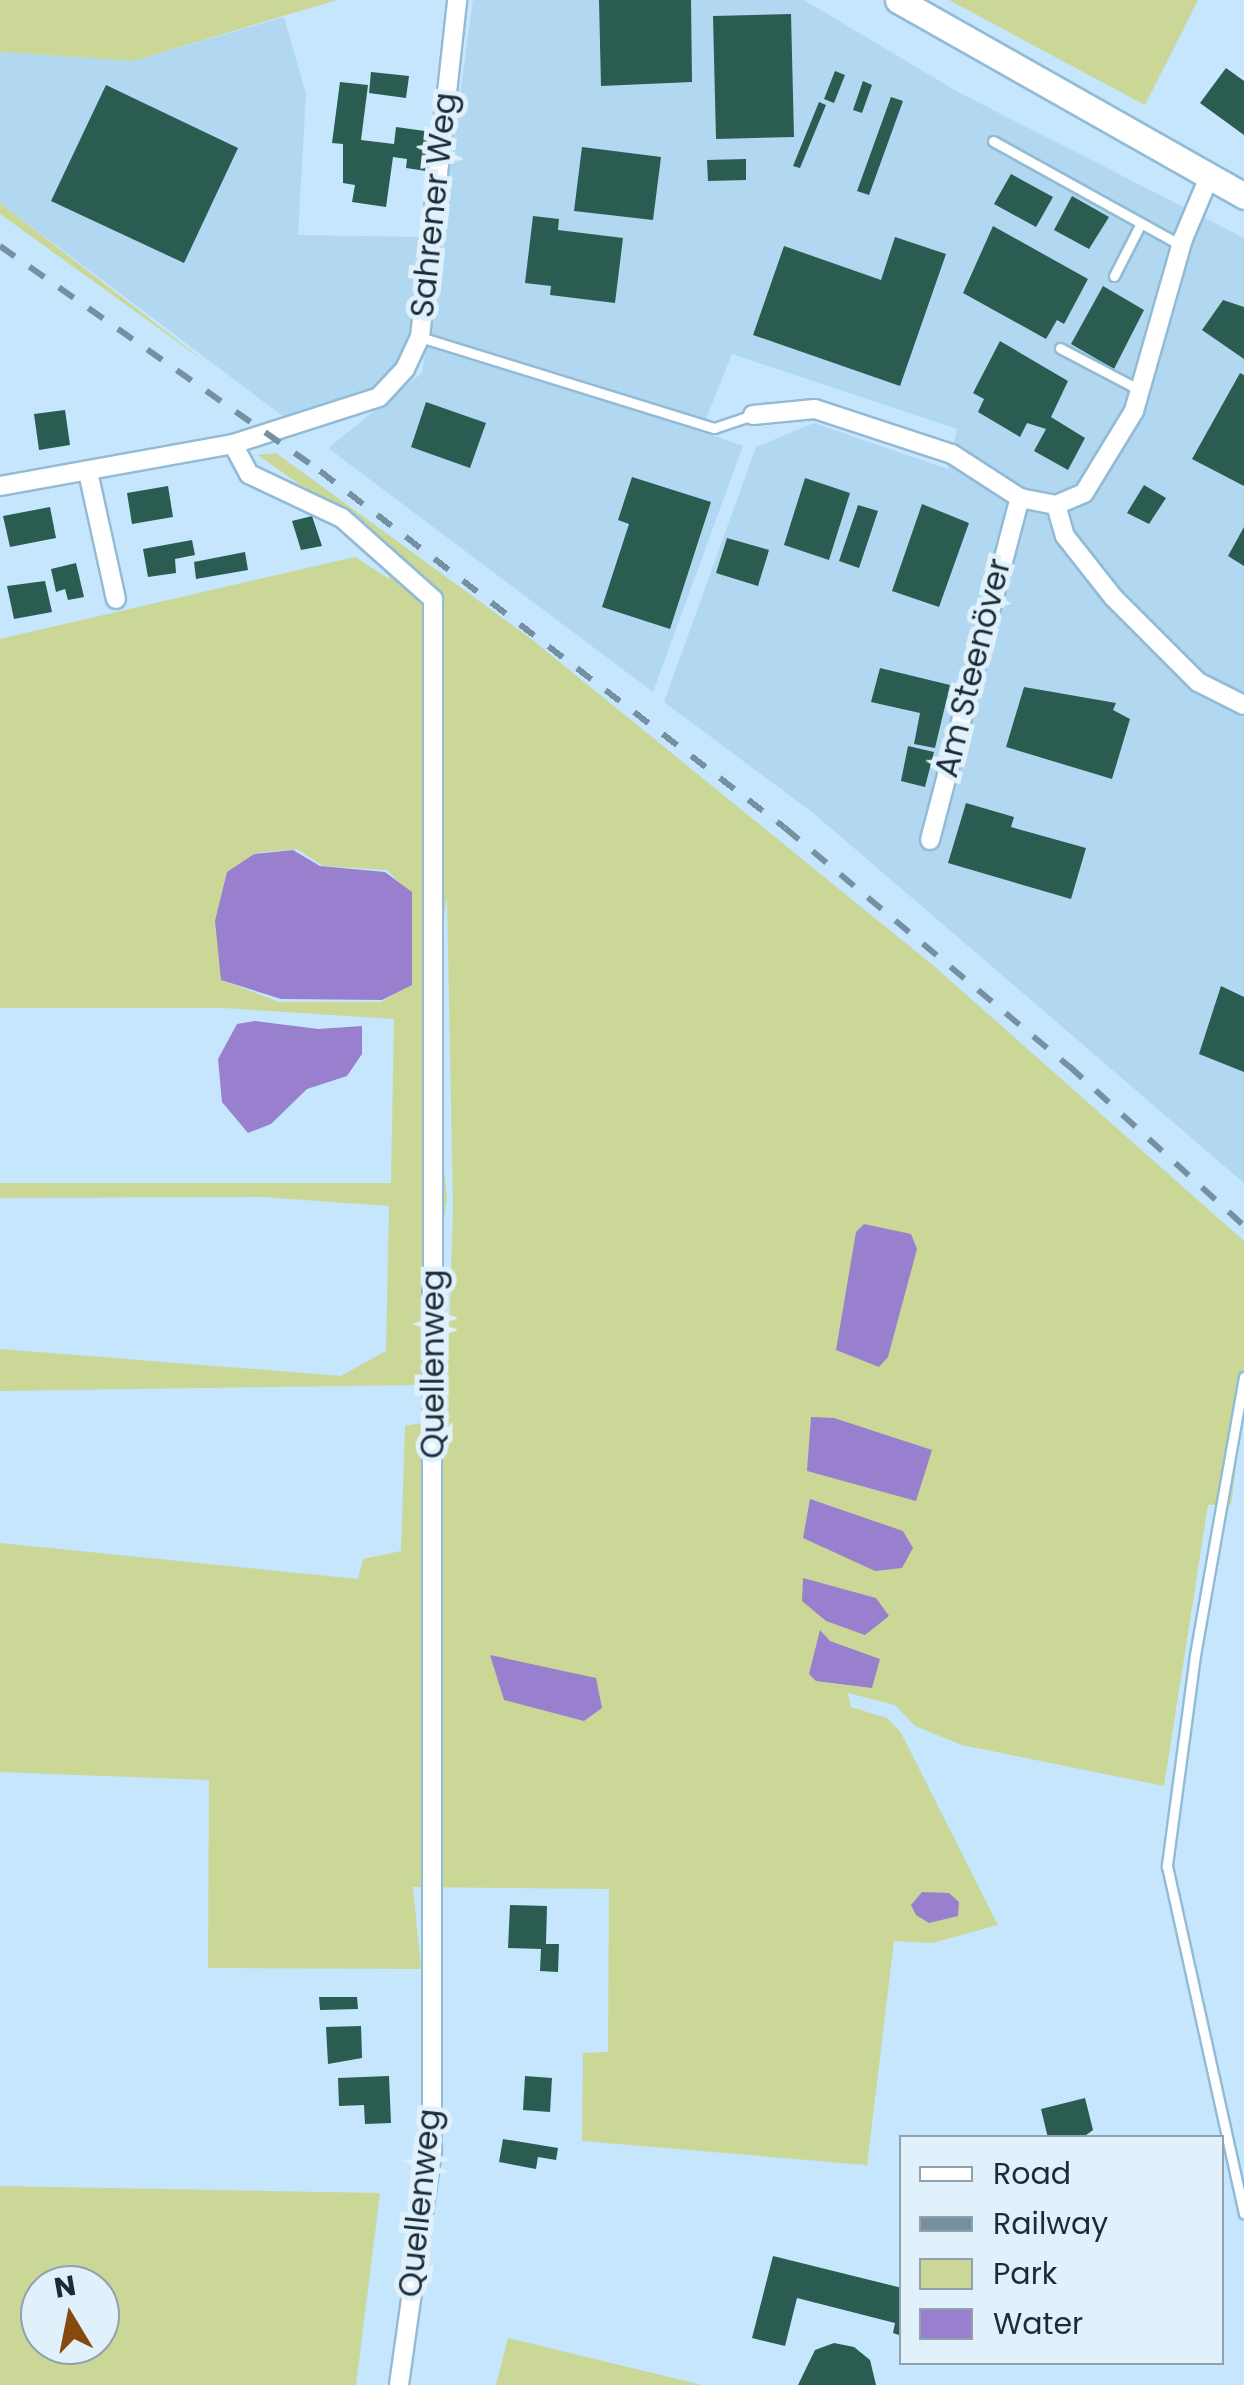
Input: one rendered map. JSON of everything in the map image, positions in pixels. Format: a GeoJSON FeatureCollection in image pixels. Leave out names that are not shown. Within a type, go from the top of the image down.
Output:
{"type":"FeatureCollection","features":[{"type":"Feature","properties":{"kind":"main road"},"geometry":{"type":"LineString","coordinates":[[898,0],[1244,196]]}},
{"type":"Feature","properties":{"kind":"street","name":"Sahrener Weg"},"geometry":{"type":"LineString","coordinates":[[0,486],[233,444],[379,397],[404,369],[420,337],[457,0]]}},
{"type":"Feature","properties":{"kind":"street"},"geometry":{"type":"LineString","coordinates":[[753,415],[815,409],[952,454],[1020,498],[1056,505],[1084,494],[1134,411],[1181,245],[1209,177]]}},
{"type":"Feature","properties":{"kind":"street","name":"Quellenweg"},"geometry":{"type":"LineString","coordinates":[[233,444],[249,474],[342,518],[434,599],[432,2150],[399,2385]]}},
{"type":"Feature","properties":{"kind":"street"},"geometry":{"type":"LineString","coordinates":[[88,472],[116,600]]}},
{"type":"Feature","properties":{"kind":"street","name":"Am Steenöver"},"geometry":{"type":"LineString","coordinates":[[930,840],[1020,498]]}},
{"type":"Feature","properties":{"kind":"street"},"geometry":{"type":"LineString","coordinates":[[1056,505],[1066,536],[1113,597],[1198,682],[1244,704]]}},
{"type":"Feature","properties":{"kind":"lane"},"geometry":{"type":"LineString","coordinates":[[993,140],[1181,245]]}},
{"type":"Feature","properties":{"kind":"lane"},"geometry":{"type":"LineString","coordinates":[[1114,276],[1141,223]]}},
{"type":"Feature","properties":{"kind":"lane"},"geometry":{"type":"LineString","coordinates":[[420,337],[714,428],[753,415]]}},
{"type":"Feature","properties":{"kind":"lane"},"geometry":{"type":"LineString","coordinates":[[1060,348],[1140,390]]}},
{"type":"Feature","properties":{"kind":"lane"},"geometry":{"type":"LineString","coordinates":[[1244,1377],[1195,1655],[1167,1866],[1244,2214]]}},
{"type":"Feature","properties":{"kind":"shaded area"},"geometry":{"type":"Polygon","coordinates":[[[473,0],[804,0],[958,92],[1244,238],[1244,1183],[813,813],[664,702],[756,447],[814,423],[948,469],[957,429],[732,354],[701,431],[743,446],[653,692],[328,448],[422,373],[473,0]]]}},
{"type":"Feature","properties":{"kind":"shaded area"},"geometry":{"type":"Polygon","coordinates":[[[284,17],[306,94],[298,235],[425,237],[406,356],[373,393],[288,420],[0,203],[0,52],[133,61],[284,17]]]}},
{"type":"Feature","properties":{"kind":"green space"},"geometry":{"type":"Polygon","coordinates":[[[0,0],[337,0],[133,61],[0,52],[0,0]]]}},
{"type":"Feature","properties":{"kind":"green space"},"geometry":{"type":"Polygon","coordinates":[[[949,0],[1198,0],[1145,105],[949,0]]]}},
{"type":"Feature","properties":{"kind":"green space"},"geometry":{"type":"Polygon","coordinates":[[[0,203],[207,363],[0,214],[0,203]]]}},
{"type":"Feature","properties":{"kind":"green space"},"geometry":{"type":"Polygon","coordinates":[[[276,453],[530,638],[935,967],[1244,1241],[1244,1404],[1231,1505],[1208,1505],[1164,1786],[962,1745],[915,1726],[895,1705],[848,1693],[851,1707],[887,1718],[901,1733],[998,1925],[932,1943],[894,1941],[867,2165],[582,2141],[583,2053],[608,2052],[609,1889],[413,1887],[421,1969],[208,1968],[209,1780],[0,1772],[0,1543],[358,1579],[363,1559],[401,1551],[405,1426],[454,1417],[446,1416],[453,1210],[447,896],[428,1017],[447,1198],[420,1385],[0,1391],[0,1349],[341,1376],[386,1351],[389,1206],[263,1197],[0,1198],[0,1183],[391,1183],[394,1019],[223,1008],[0,1008],[0,639],[355,557],[389,579],[394,551],[258,455],[276,453]],[[297,849],[255,853],[227,874],[222,980],[279,1002],[381,1002],[412,983],[411,894],[387,870],[323,866],[297,849]]]}},
{"type":"Feature","properties":{"kind":"green space"},"geometry":{"type":"Polygon","coordinates":[[[0,2186],[380,2193],[356,2385],[0,2385],[0,2186]]]}},
{"type":"Feature","properties":{"kind":"green space"},"geometry":{"type":"Polygon","coordinates":[[[508,2338],[702,2385],[496,2385],[508,2338]]]}},
{"type":"Feature","properties":{"kind":"water"},"geometry":{"type":"Polygon","coordinates":[[[293,850],[320,866],[385,872],[412,892],[412,985],[382,1000],[281,999],[221,980],[215,921],[227,872],[254,854],[293,850]]]}},
{"type":"Feature","properties":{"kind":"water"},"geometry":{"type":"Polygon","coordinates":[[[255,1021],[318,1029],[362,1026],[362,1054],[347,1076],[307,1089],[271,1124],[248,1133],[222,1102],[218,1059],[237,1024],[255,1021]]]}},
{"type":"Feature","properties":{"kind":"water"},"geometry":{"type":"Polygon","coordinates":[[[864,1224],[911,1234],[917,1249],[888,1357],[879,1367],[836,1350],[856,1232],[864,1224]]]}},
{"type":"Feature","properties":{"kind":"water"},"geometry":{"type":"Polygon","coordinates":[[[811,1417],[834,1418],[932,1450],[916,1501],[807,1471],[811,1417]]]}},
{"type":"Feature","properties":{"kind":"water"},"geometry":{"type":"Polygon","coordinates":[[[810,1499],[903,1531],[913,1548],[902,1568],[875,1571],[803,1538],[810,1499]]]}},
{"type":"Feature","properties":{"kind":"water"},"geometry":{"type":"Polygon","coordinates":[[[803,1578],[876,1598],[889,1616],[865,1635],[826,1621],[802,1601],[803,1578]]]}},
{"type":"Feature","properties":{"kind":"water"},"geometry":{"type":"Polygon","coordinates":[[[820,1630],[830,1641],[880,1659],[872,1688],[816,1681],[809,1674],[820,1630]]]}},
{"type":"Feature","properties":{"kind":"water"},"geometry":{"type":"Polygon","coordinates":[[[490,1655],[596,1678],[602,1708],[584,1721],[504,1700],[490,1655]]]}},
{"type":"Feature","properties":{"kind":"water"},"geometry":{"type":"Polygon","coordinates":[[[922,1892],[949,1893],[959,1902],[958,1916],[929,1923],[916,1915],[911,1905],[922,1892]]]}},
{"type":"Feature","properties":{"kind":"building"},"geometry":{"type":"Polygon","coordinates":[[[599,0],[691,0],[692,82],[601,86],[599,0]]]}},
{"type":"Feature","properties":{"kind":"building"},"geometry":{"type":"Polygon","coordinates":[[[791,14],[794,137],[716,139],[713,16],[791,14]]]}},
{"type":"Feature","properties":{"kind":"building"},"geometry":{"type":"Polygon","coordinates":[[[1226,68],[1244,81],[1244,135],[1200,103],[1226,68]]]}},
{"type":"Feature","properties":{"kind":"building"},"geometry":{"type":"Polygon","coordinates":[[[835,71],[845,75],[834,103],[824,99],[835,71]]]}},
{"type":"Feature","properties":{"kind":"building"},"geometry":{"type":"Polygon","coordinates":[[[371,72],[409,76],[406,98],[369,93],[371,72]]]}},
{"type":"Feature","properties":{"kind":"building"},"geometry":{"type":"Polygon","coordinates":[[[863,81],[872,85],[862,113],[853,110],[863,81]]]}},
{"type":"Feature","properties":{"kind":"building"},"geometry":{"type":"Polygon","coordinates":[[[340,82],[368,85],[361,140],[394,144],[396,127],[432,132],[426,171],[406,168],[407,159],[393,157],[386,207],[352,202],[355,185],[343,183],[343,144],[332,143],[340,82]]]}},
{"type":"Feature","properties":{"kind":"building"},"geometry":{"type":"Polygon","coordinates":[[[106,85],[238,148],[184,263],[51,201],[106,85]]]}},
{"type":"Feature","properties":{"kind":"building"},"geometry":{"type":"Polygon","coordinates":[[[891,97],[903,101],[869,195],[857,191],[891,97]]]}},
{"type":"Feature","properties":{"kind":"building"},"geometry":{"type":"Polygon","coordinates":[[[819,102],[826,105],[800,168],[793,166],[819,102]]]}},
{"type":"Feature","properties":{"kind":"building"},"geometry":{"type":"Polygon","coordinates":[[[582,147],[661,157],[653,220],[574,211],[582,147]]]}},
{"type":"Feature","properties":{"kind":"building"},"geometry":{"type":"Polygon","coordinates":[[[746,159],[746,180],[708,181],[707,160],[746,159]]]}},
{"type":"Feature","properties":{"kind":"building"},"geometry":{"type":"Polygon","coordinates":[[[1011,174],[1053,197],[1036,227],[994,204],[1011,174]]]}},
{"type":"Feature","properties":{"kind":"building"},"geometry":{"type":"Polygon","coordinates":[[[1072,196],[1109,217],[1089,249],[1054,230],[1072,196]]]}},
{"type":"Feature","properties":{"kind":"building"},"geometry":{"type":"Polygon","coordinates":[[[533,216],[559,219],[558,230],[623,238],[615,303],[550,295],[551,286],[525,283],[533,216]]]}},
{"type":"Feature","properties":{"kind":"building"},"geometry":{"type":"Polygon","coordinates":[[[993,226],[1088,279],[1064,324],[1057,320],[1046,339],[963,293],[993,226]]]}},
{"type":"Feature","properties":{"kind":"building"},"geometry":{"type":"Polygon","coordinates":[[[895,237],[946,254],[900,386],[753,335],[784,246],[881,280],[895,237]]]}},
{"type":"Feature","properties":{"kind":"building"},"geometry":{"type":"Polygon","coordinates":[[[1103,286],[1144,310],[1114,369],[1071,344],[1103,286]]]}},
{"type":"Feature","properties":{"kind":"building"},"geometry":{"type":"Polygon","coordinates":[[[1223,300],[1244,307],[1244,359],[1202,330],[1223,300]]]}},
{"type":"Feature","properties":{"kind":"building"},"geometry":{"type":"Polygon","coordinates":[[[1000,341],[1068,381],[1051,417],[1085,438],[1068,470],[1034,451],[1046,429],[1027,423],[1020,437],[978,412],[984,399],[973,393],[1000,341]]]}},
{"type":"Feature","properties":{"kind":"building"},"geometry":{"type":"Polygon","coordinates":[[[1240,373],[1244,375],[1244,486],[1192,459],[1240,373]]]}},
{"type":"Feature","properties":{"kind":"building"},"geometry":{"type":"Polygon","coordinates":[[[426,402],[486,423],[470,468],[411,447],[426,402]]]}},
{"type":"Feature","properties":{"kind":"building"},"geometry":{"type":"Polygon","coordinates":[[[65,410],[70,445],[39,450],[34,414],[65,410]]]}},
{"type":"Feature","properties":{"kind":"building"},"geometry":{"type":"Polygon","coordinates":[[[632,477],[711,502],[670,629],[602,607],[629,524],[618,520],[632,477]]]}},
{"type":"Feature","properties":{"kind":"building"},"geometry":{"type":"Polygon","coordinates":[[[805,478],[850,493],[829,560],[784,545],[805,478]]]}},
{"type":"Feature","properties":{"kind":"building"},"geometry":{"type":"Polygon","coordinates":[[[1144,485],[1166,498],[1149,524],[1127,513],[1144,485]]]}},
{"type":"Feature","properties":{"kind":"building"},"geometry":{"type":"Polygon","coordinates":[[[168,486],[173,517],[132,524],[127,493],[168,486]]]}},
{"type":"Feature","properties":{"kind":"building"},"geometry":{"type":"Polygon","coordinates":[[[922,504],[969,523],[939,607],[892,591],[922,504]]]}},
{"type":"Feature","properties":{"kind":"building"},"geometry":{"type":"Polygon","coordinates":[[[858,505],[878,511],[859,568],[839,561],[858,505]]]}},
{"type":"Feature","properties":{"kind":"building"},"geometry":{"type":"Polygon","coordinates":[[[50,507],[56,538],[10,547],[3,516],[50,507]]]}},
{"type":"Feature","properties":{"kind":"building"},"geometry":{"type":"Polygon","coordinates":[[[312,516],[322,546],[301,550],[292,521],[312,516]]]}},
{"type":"Feature","properties":{"kind":"building"},"geometry":{"type":"Polygon","coordinates":[[[1244,527],[1244,566],[1228,556],[1244,527]]]}},
{"type":"Feature","properties":{"kind":"building"},"geometry":{"type":"Polygon","coordinates":[[[727,538],[769,550],[758,586],[716,573],[727,538]]]}},
{"type":"Feature","properties":{"kind":"building"},"geometry":{"type":"Polygon","coordinates":[[[192,540],[195,555],[175,559],[176,573],[148,577],[143,549],[192,540]]]}},
{"type":"Feature","properties":{"kind":"building"},"geometry":{"type":"Polygon","coordinates":[[[245,552],[248,570],[196,579],[194,562],[245,552]]]}},
{"type":"Feature","properties":{"kind":"building"},"geometry":{"type":"Polygon","coordinates":[[[76,563],[84,597],[68,600],[65,589],[56,592],[51,569],[76,563]]]}},
{"type":"Feature","properties":{"kind":"building"},"geometry":{"type":"Polygon","coordinates":[[[45,581],[52,612],[14,619],[7,586],[45,581]]]}},
{"type":"Feature","properties":{"kind":"building"},"geometry":{"type":"Polygon","coordinates":[[[880,668],[950,685],[935,748],[914,744],[920,713],[871,702],[880,668]]]}},
{"type":"Feature","properties":{"kind":"building"},"geometry":{"type":"Polygon","coordinates":[[[1024,687],[1116,703],[1113,710],[1130,719],[1112,779],[1006,747],[1024,687]]]}},
{"type":"Feature","properties":{"kind":"building"},"geometry":{"type":"Polygon","coordinates":[[[908,746],[934,752],[925,787],[901,781],[908,746]]]}},
{"type":"Feature","properties":{"kind":"building"},"geometry":{"type":"Polygon","coordinates":[[[966,803],[1014,817],[1011,827],[1086,848],[1071,899],[948,863],[966,803]]]}},
{"type":"Feature","properties":{"kind":"building"},"geometry":{"type":"Polygon","coordinates":[[[1221,986],[1244,997],[1244,1072],[1199,1054],[1221,986]]]}},
{"type":"Feature","properties":{"kind":"building"},"geometry":{"type":"Polygon","coordinates":[[[510,1905],[547,1906],[546,1944],[559,1944],[558,1972],[540,1971],[541,1949],[508,1948],[510,1905]]]}},
{"type":"Feature","properties":{"kind":"building"},"geometry":{"type":"Polygon","coordinates":[[[319,1997],[357,1997],[358,2009],[320,2010],[319,1997]]]}},
{"type":"Feature","properties":{"kind":"building"},"geometry":{"type":"Polygon","coordinates":[[[361,2026],[362,2058],[328,2064],[326,2027],[361,2026]]]}},
{"type":"Feature","properties":{"kind":"building"},"geometry":{"type":"Polygon","coordinates":[[[389,2076],[391,2123],[365,2124],[364,2105],[339,2106],[338,2078],[389,2076]]]}},
{"type":"Feature","properties":{"kind":"building"},"geometry":{"type":"Polygon","coordinates":[[[525,2076],[552,2078],[550,2112],[523,2110],[525,2076]]]}},
{"type":"Feature","properties":{"kind":"building"},"geometry":{"type":"Polygon","coordinates":[[[1085,2098],[1093,2130],[1086,2135],[1047,2135],[1041,2109],[1085,2098]]]}},
{"type":"Feature","properties":{"kind":"building"},"geometry":{"type":"Polygon","coordinates":[[[503,2139],[558,2148],[556,2160],[538,2157],[536,2169],[499,2162],[503,2139]]]}},
{"type":"Feature","properties":{"kind":"building"},"geometry":{"type":"Polygon","coordinates":[[[773,2256],[899,2287],[899,2335],[893,2333],[895,2323],[797,2298],[785,2346],[752,2338],[773,2256]]]}},
{"type":"Feature","properties":{"kind":"building"},"geometry":{"type":"Polygon","coordinates":[[[834,2343],[854,2347],[870,2360],[876,2385],[798,2385],[815,2350],[834,2343]]]}},
{"type":"Feature","properties":{"kind":"railway"},"geometry":{"type":"LineString","coordinates":[[0,246],[320,471],[785,828],[1069,1066],[1244,1226]]}}]}
